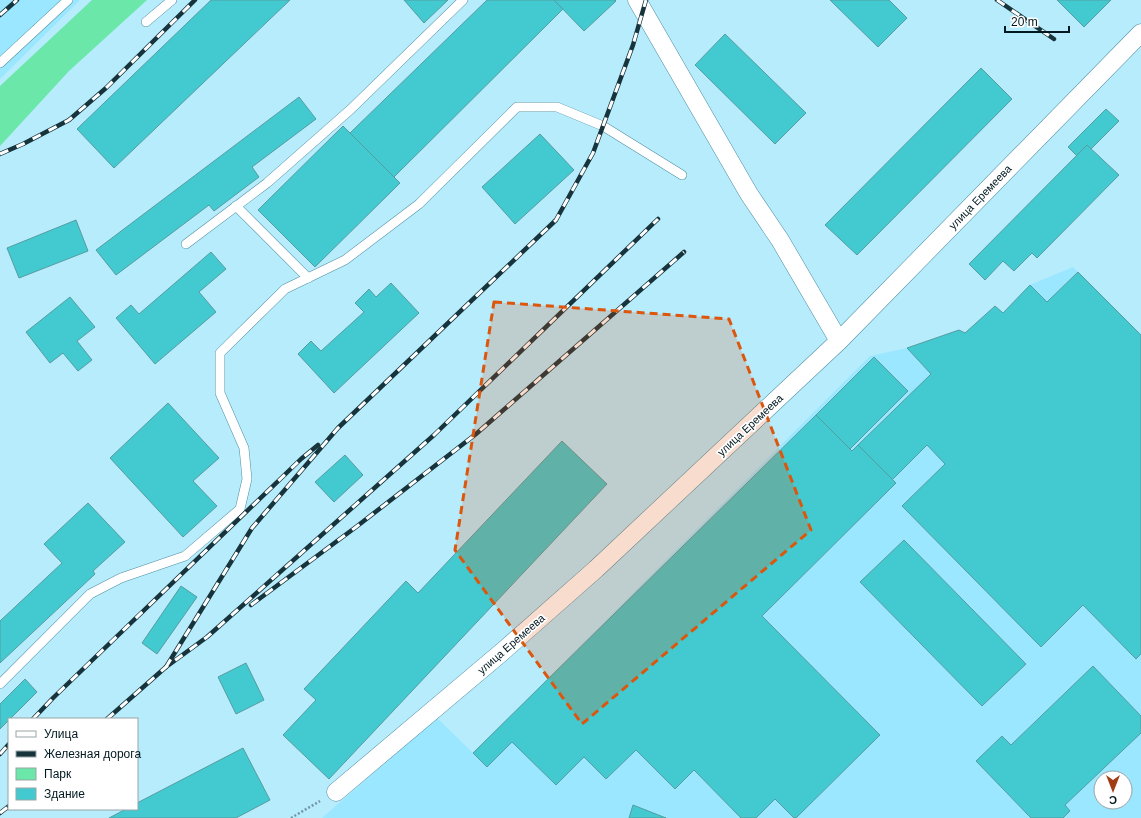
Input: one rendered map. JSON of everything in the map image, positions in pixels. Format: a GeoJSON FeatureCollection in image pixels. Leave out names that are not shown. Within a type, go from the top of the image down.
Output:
{"type":"FeatureCollection","features":[{"type":"Feature","properties":{"kind":"street"},"geometry":{"type":"LineString","coordinates":[[637,0],[749,194],[780,240],[839,341]]}},
{"type":"Feature","properties":{"kind":"street","name":"улица Еремеева"},"geometry":{"type":"LineString","coordinates":[[336,792],[502,652],[596,569],[839,341],[1141,33]]}},
{"type":"Feature","properties":{"kind":"lane"},"geometry":{"type":"LineString","coordinates":[[0,62],[68,0]]}},
{"type":"Feature","properties":{"kind":"lane"},"geometry":{"type":"LineString","coordinates":[[146,22],[172,0]]}},
{"type":"Feature","properties":{"kind":"lane"},"geometry":{"type":"LineString","coordinates":[[186,244],[267,183],[351,109],[463,0]]}},
{"type":"Feature","properties":{"kind":"lane"},"geometry":{"type":"LineString","coordinates":[[0,684],[90,594],[121,578],[185,556],[240,509],[247,479],[244,448],[220,393],[220,353],[286,289],[345,260],[418,204],[517,107],[557,107],[603,126],[682,175]]}},
{"type":"Feature","properties":{"kind":"lane"},"geometry":{"type":"LineString","coordinates":[[236,206],[308,278]]}},
{"type":"Feature","properties":{"kind":"path"},"geometry":{"type":"LineString","coordinates":[[291,818],[336,792]]}},
{"type":"Feature","properties":{"kind":"path"},"geometry":{"type":"LineString","coordinates":[[300,813],[302,818]]}},
{"type":"Feature","properties":{"kind":"highlighted area"},"geometry":{"type":"Polygon","coordinates":[[[494,302],[729,319],[811,530],[582,724],[455,550],[494,302]]]}},
{"type":"Feature","properties":{"kind":"shaded area"},"geometry":{"type":"Polygon","coordinates":[[[0,0],[80,0],[0,79],[0,0]]]}},
{"type":"Feature","properties":{"kind":"shaded area"},"geometry":{"type":"Polygon","coordinates":[[[1073,267],[1141,335],[1141,818],[322,818],[437,718],[473,753],[870,356],[907,348],[959,330],[965,333],[995,306],[1003,313],[1030,285],[1073,267]]]}},
{"type":"Feature","properties":{"kind":"green space"},"geometry":{"type":"Polygon","coordinates":[[[92,0],[147,0],[69,71],[0,146],[0,86],[92,0]]]}},
{"type":"Feature","properties":{"kind":"building"},"geometry":{"type":"Polygon","coordinates":[[[211,0],[290,0],[114,168],[77,129],[211,0]]]}},
{"type":"Feature","properties":{"kind":"building"},"geometry":{"type":"Polygon","coordinates":[[[404,0],[448,0],[424,23],[404,0]]]}},
{"type":"Feature","properties":{"kind":"building"},"geometry":{"type":"Polygon","coordinates":[[[487,0],[554,0],[563,9],[394,177],[350,133],[487,0]]]}},
{"type":"Feature","properties":{"kind":"building"},"geometry":{"type":"Polygon","coordinates":[[[554,0],[615,0],[616,1],[584,31],[554,0]]]}},
{"type":"Feature","properties":{"kind":"building"},"geometry":{"type":"Polygon","coordinates":[[[830,0],[889,0],[907,18],[878,47],[830,0]]]}},
{"type":"Feature","properties":{"kind":"building"},"geometry":{"type":"Polygon","coordinates":[[[1057,0],[1111,0],[1084,27],[1057,0]]]}},
{"type":"Feature","properties":{"kind":"building"},"geometry":{"type":"Polygon","coordinates":[[[725,34],[806,113],[775,144],[695,65],[725,34]]]}},
{"type":"Feature","properties":{"kind":"building"},"geometry":{"type":"Polygon","coordinates":[[[981,68],[1012,99],[857,255],[825,225],[981,68]]]}},
{"type":"Feature","properties":{"kind":"building"},"geometry":{"type":"Polygon","coordinates":[[[299,97],[316,119],[252,167],[259,177],[214,211],[209,205],[116,275],[96,250],[299,97]]]}},
{"type":"Feature","properties":{"kind":"building"},"geometry":{"type":"Polygon","coordinates":[[[1106,109],[1119,121],[1091,149],[1087,145],[1077,156],[1068,147],[1106,109]]]}},
{"type":"Feature","properties":{"kind":"building"},"geometry":{"type":"Polygon","coordinates":[[[343,126],[400,183],[315,267],[258,210],[343,126]]]}},
{"type":"Feature","properties":{"kind":"building"},"geometry":{"type":"Polygon","coordinates":[[[540,134],[574,170],[515,224],[482,187],[540,134]]]}},
{"type":"Feature","properties":{"kind":"building"},"geometry":{"type":"Polygon","coordinates":[[[1087,145],[1119,175],[1037,258],[1032,253],[1014,271],[1003,261],[985,280],[969,264],[1087,145]]]}},
{"type":"Feature","properties":{"kind":"building"},"geometry":{"type":"Polygon","coordinates":[[[76,220],[88,251],[19,278],[7,248],[76,220]]]}},
{"type":"Feature","properties":{"kind":"building"},"geometry":{"type":"Polygon","coordinates":[[[211,252],[226,269],[199,292],[216,312],[155,364],[116,318],[131,305],[139,314],[211,252]]]}},
{"type":"Feature","properties":{"kind":"building"},"geometry":{"type":"Polygon","coordinates":[[[1078,272],[1141,335],[1141,654],[1136,659],[1083,605],[1041,647],[902,506],[945,464],[927,445],[892,480],[858,445],[931,374],[907,348],[959,330],[965,333],[995,306],[1003,313],[1030,285],[1047,302],[1078,272]]]}},
{"type":"Feature","properties":{"kind":"building"},"geometry":{"type":"Polygon","coordinates":[[[391,283],[419,313],[334,393],[298,354],[311,341],[321,351],[364,312],[355,303],[369,289],[376,297],[391,283]]]}},
{"type":"Feature","properties":{"kind":"building"},"geometry":{"type":"Polygon","coordinates":[[[70,297],[95,327],[77,341],[92,360],[78,371],[63,353],[50,363],[26,332],[70,297]]]}},
{"type":"Feature","properties":{"kind":"building"},"geometry":{"type":"Polygon","coordinates":[[[874,357],[908,391],[850,449],[816,415],[874,357]]]}},
{"type":"Feature","properties":{"kind":"building"},"geometry":{"type":"Polygon","coordinates":[[[168,403],[219,458],[193,481],[217,506],[183,537],[110,458],[168,403]]]}},
{"type":"Feature","properties":{"kind":"building"},"geometry":{"type":"Polygon","coordinates":[[[816,415],[852,451],[858,445],[896,483],[762,616],[880,735],[796,818],[794,818],[775,799],[756,818],[741,818],[694,770],[675,789],[636,750],[606,779],[584,757],[556,785],[512,742],[487,767],[473,753],[816,415]]]}},
{"type":"Feature","properties":{"kind":"building"},"geometry":{"type":"Polygon","coordinates":[[[562,441],[607,484],[329,779],[283,735],[316,700],[304,689],[406,581],[418,593],[562,441]]]}},
{"type":"Feature","properties":{"kind":"building"},"geometry":{"type":"Polygon","coordinates":[[[345,455],[363,475],[334,502],[315,482],[345,455]]]}},
{"type":"Feature","properties":{"kind":"building"},"geometry":{"type":"Polygon","coordinates":[[[88,503],[125,542],[93,571],[95,574],[0,663],[0,621],[62,563],[44,544],[88,503]]]}},
{"type":"Feature","properties":{"kind":"building"},"geometry":{"type":"Polygon","coordinates":[[[904,540],[1026,664],[982,706],[860,582],[904,540]]]}},
{"type":"Feature","properties":{"kind":"building"},"geometry":{"type":"Polygon","coordinates":[[[181,586],[197,597],[157,654],[142,643],[181,586]]]}},
{"type":"Feature","properties":{"kind":"building"},"geometry":{"type":"Polygon","coordinates":[[[246,663],[264,700],[236,714],[218,677],[246,663]]]}},
{"type":"Feature","properties":{"kind":"building"},"geometry":{"type":"Polygon","coordinates":[[[1093,666],[1141,716],[1141,733],[1102,770],[1093,770],[1093,778],[1065,805],[1070,811],[1063,818],[1031,818],[976,761],[1002,736],[1011,745],[1093,666]]]}},
{"type":"Feature","properties":{"kind":"building"},"geometry":{"type":"Polygon","coordinates":[[[25,679],[37,692],[11,718],[8,718],[8,721],[0,729],[0,704],[25,679]]]}},
{"type":"Feature","properties":{"kind":"building"},"geometry":{"type":"Polygon","coordinates":[[[243,748],[270,800],[236,818],[109,818],[124,810],[138,810],[138,802],[243,748]]]}},
{"type":"Feature","properties":{"kind":"building"},"geometry":{"type":"Polygon","coordinates":[[[633,805],[666,818],[629,818],[633,805]]]}},
{"type":"Feature","properties":{"kind":"railway"},"geometry":{"type":"LineString","coordinates":[[0,15],[17,0]]}},
{"type":"Feature","properties":{"kind":"railway"},"geometry":{"type":"LineString","coordinates":[[0,154],[69,120],[106,88],[195,0]]}},
{"type":"Feature","properties":{"kind":"railway"},"geometry":{"type":"LineString","coordinates":[[166,667],[252,528],[338,428],[556,220],[593,153],[633,45],[646,0]]}},
{"type":"Feature","properties":{"kind":"railway"},"geometry":{"type":"LineString","coordinates":[[997,0],[1054,39]]}},
{"type":"Feature","properties":{"kind":"railway"},"geometry":{"type":"LineString","coordinates":[[108,718],[166,667],[207,637],[434,435],[658,219]]}},
{"type":"Feature","properties":{"kind":"railway"},"geometry":{"type":"LineString","coordinates":[[251,605],[356,527],[476,434],[684,252]]}},
{"type":"Feature","properties":{"kind":"railway"},"geometry":{"type":"LineString","coordinates":[[34,718],[301,459],[318,445]]}},
{"type":"Feature","properties":{"kind":"railway"},"geometry":{"type":"LineString","coordinates":[[0,754],[8,745]]}},
{"type":"Feature","properties":{"kind":"railway"},"geometry":{"type":"LineString","coordinates":[[0,813],[8,807]]}}]}
